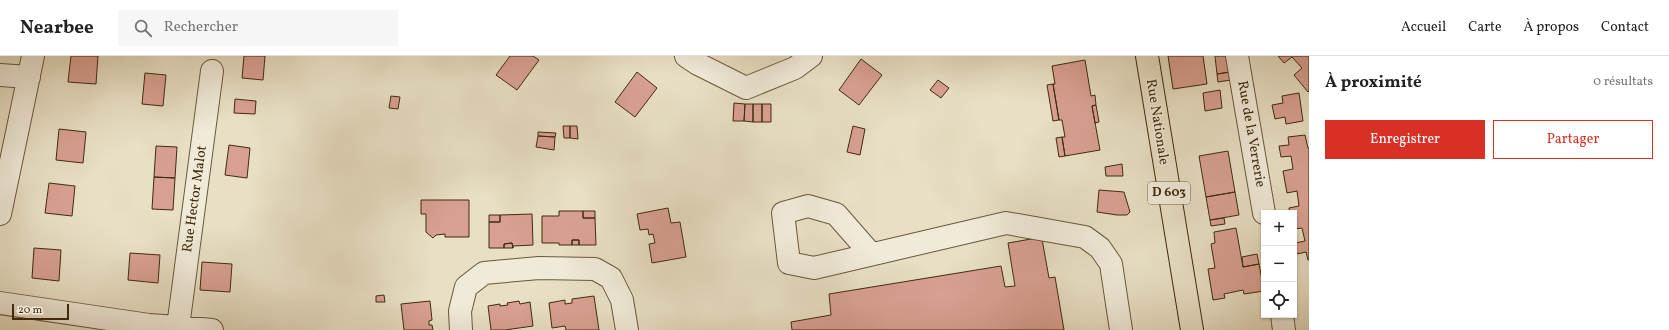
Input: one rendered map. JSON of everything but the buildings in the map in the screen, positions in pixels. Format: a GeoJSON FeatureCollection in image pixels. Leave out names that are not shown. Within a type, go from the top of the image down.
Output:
{"type":"FeatureCollection","features":[{"type":"Feature","properties":{"kind":"main road","name":"Rue Nationale"},"geometry":{"type":"LineString","coordinates":[[1146,56],[1192,330]]}},
{"type":"Feature","properties":{"kind":"street"},"geometry":{"type":"LineString","coordinates":[[0,214],[33,56]]}},
{"type":"Feature","properties":{"kind":"street"},"geometry":{"type":"LineString","coordinates":[[686,56],[698,64],[746,88],[800,60]]}},
{"type":"Feature","properties":{"kind":"street","name":"Rue de la Verrerie"},"geometry":{"type":"LineString","coordinates":[[1237,56],[1263,210]]}},
{"type":"Feature","properties":{"kind":"street","name":"Rue Hector Malot"},"geometry":{"type":"LineString","coordinates":[[178,327],[212,71]]}},
{"type":"Feature","properties":{"kind":"street"},"geometry":{"type":"LineString","coordinates":[[0,76],[29,77]]}},
{"type":"Feature","properties":{"kind":"street"},"geometry":{"type":"LineString","coordinates":[[871,254],[1006,223],[1085,237],[1100,248],[1111,264],[1121,330]]}},
{"type":"Feature","properties":{"kind":"street"},"geometry":{"type":"LineString","coordinates":[[461,330],[460,311],[466,287],[484,273],[539,268],[595,269],[611,278],[622,300],[626,330]]}},
{"type":"Feature","properties":{"kind":"street"},"geometry":{"type":"LineString","coordinates":[[0,303],[149,325],[212,330]]}},
{"type":"Feature","properties":{"kind":"street"},"geometry":{"type":"LineString","coordinates":[[1282,318],[1284,330]]}}]}
